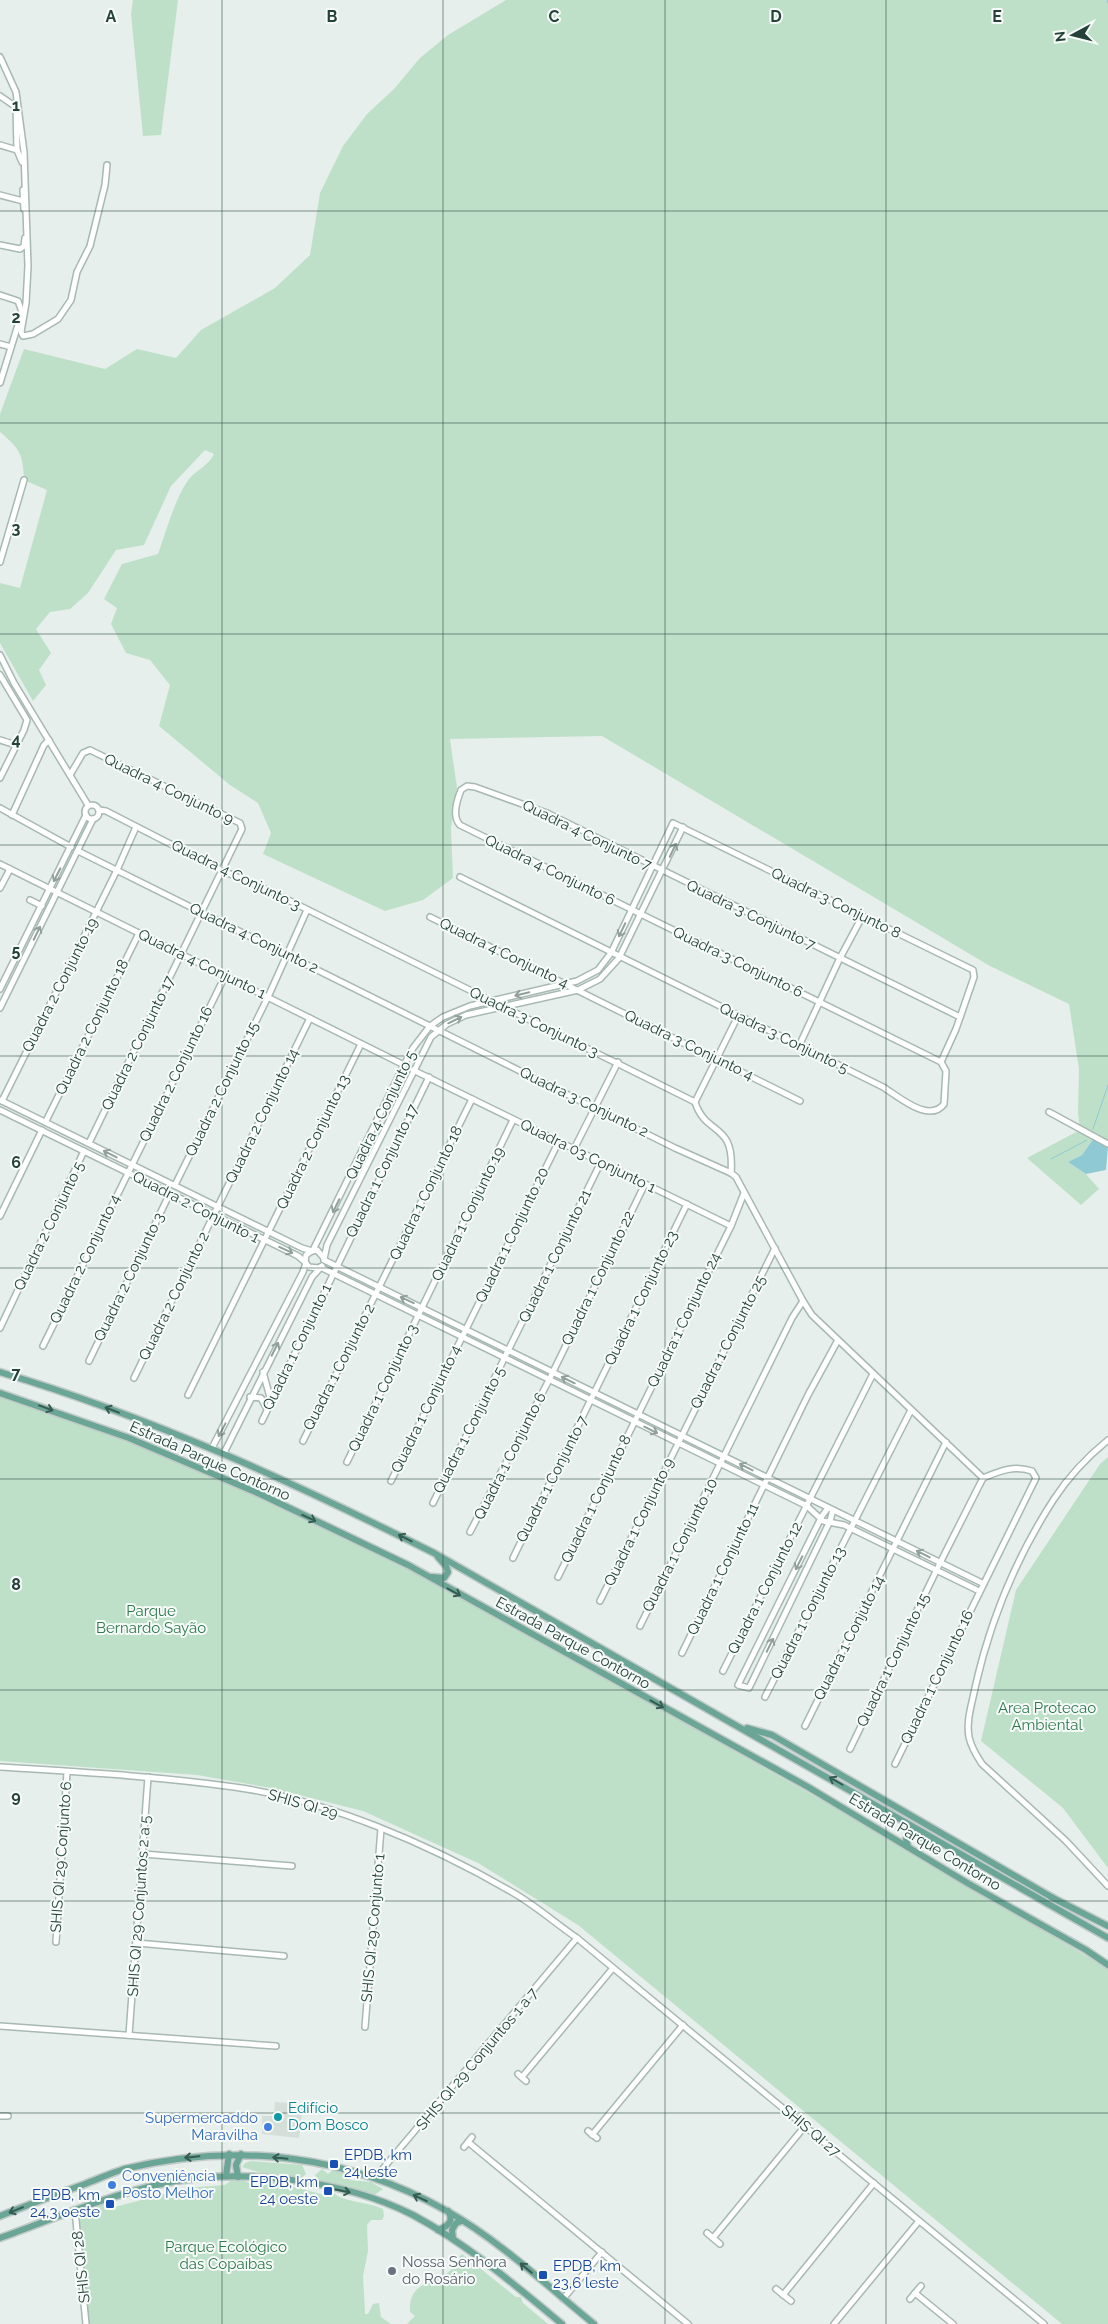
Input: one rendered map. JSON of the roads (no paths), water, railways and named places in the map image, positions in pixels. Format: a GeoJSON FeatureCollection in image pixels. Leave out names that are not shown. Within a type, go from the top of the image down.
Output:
{"type":"FeatureCollection","features":[{"type":"Feature","properties":{"kind":"main road","name":"Estrada Parque Contorno"},"geometry":{"type":"LineString","coordinates":[[0,1372],[47,1386],[224,1452],[321,1496],[434,1552],[1108,1938]]}},
{"type":"Feature","properties":{"kind":"main road","name":"Estrada Parque Contorno"},"geometry":{"type":"LineString","coordinates":[[0,1393],[129,1438],[216,1475],[383,1552],[808,1787],[1086,1950],[1108,1966]]}},
{"type":"Feature","properties":{"kind":"main road"},"geometry":{"type":"LineString","coordinates":[[426,1576],[441,1578],[446,1576],[448,1572],[446,1566],[434,1552]]}},
{"type":"Feature","properties":{"kind":"main road"},"geometry":{"type":"LineString","coordinates":[[740,1727],[772,1735],[1053,1898],[1108,1926]]}},
{"type":"Feature","properties":{"kind":"main road"},"geometry":{"type":"LineString","coordinates":[[908,1847],[906,1839],[911,1834],[938,1841]]}},
{"type":"Feature","properties":{"kind":"main road"},"geometry":{"type":"LineString","coordinates":[[1015,1884],[1053,1898]]}},
{"type":"Feature","properties":{"kind":"main road"},"geometry":{"type":"LineString","coordinates":[[226,2176],[229,2154]]}},
{"type":"Feature","properties":{"kind":"main road"},"geometry":{"type":"LineString","coordinates":[[238,2177],[236,2165],[241,2154]]}},
{"type":"Feature","properties":{"kind":"main road"},"geometry":{"type":"LineString","coordinates":[[0,2216],[122,2170],[175,2159],[241,2154],[319,2162],[376,2178],[448,2211],[510,2254],[594,2324]]}},
{"type":"Feature","properties":{"kind":"main road"},"geometry":{"type":"LineString","coordinates":[[0,2238],[75,2210],[162,2184],[226,2176],[305,2183],[351,2193],[411,2215],[453,2239],[562,2324]]}},
{"type":"Feature","properties":{"kind":"main road"},"geometry":{"type":"LineString","coordinates":[[438,2230],[448,2226],[450,2215],[448,2211]]}},
{"type":"Feature","properties":{"kind":"main road"},"geometry":{"type":"LineString","coordinates":[[453,2239],[451,2234],[454,2226],[462,2221]]}},
{"type":"Feature","properties":{"kind":"street"},"geometry":{"type":"LineString","coordinates":[[0,57],[16,92],[24,152],[28,266],[26,303],[21,332],[23,336],[33,334],[58,319],[71,300],[77,272],[90,246],[105,185],[107,164]]}},
{"type":"Feature","properties":{"kind":"street"},"geometry":{"type":"LineString","coordinates":[[0,96],[15,106],[17,150],[22,160],[25,244],[16,250],[0,246]]}},
{"type":"Feature","properties":{"kind":"street"},"geometry":{"type":"LineString","coordinates":[[0,145],[17,150]]}},
{"type":"Feature","properties":{"kind":"street"},"geometry":{"type":"LineString","coordinates":[[0,195],[23,201]]}},
{"type":"Feature","properties":{"kind":"street"},"geometry":{"type":"LineString","coordinates":[[0,295],[14,298],[20,303],[22,312],[0,383]]}},
{"type":"Feature","properties":{"kind":"street"},"geometry":{"type":"LineString","coordinates":[[0,344],[11,347]]}},
{"type":"Feature","properties":{"kind":"street"},"geometry":{"type":"LineString","coordinates":[[0,562],[24,480]]}},
{"type":"Feature","properties":{"kind":"street"},"geometry":{"type":"LineString","coordinates":[[0,655],[14,683],[88,806]]}},
{"type":"Feature","properties":{"kind":"street"},"geometry":{"type":"LineString","coordinates":[[0,674],[2,681],[27,720],[24,730],[0,778]]}},
{"type":"Feature","properties":{"kind":"street"},"geometry":{"type":"LineString","coordinates":[[0,740],[16,745]]}},
{"type":"Feature","properties":{"kind":"street"},"geometry":{"type":"LineString","coordinates":[[12,815],[44,745],[49,740]]}},
{"type":"Feature","properties":{"kind":"street","name":"Quadra 4 Conjunto 9"},"geometry":{"type":"LineString","coordinates":[[70,775],[83,753],[87,750],[95,752],[240,823],[242,829],[240,836]]}},
{"type":"Feature","properties":{"kind":"street","name":"Quadra 4 Conjunto 7"},"geometry":{"type":"LineString","coordinates":[[460,825],[456,820],[459,796],[464,787],[475,787],[548,813],[662,872]]}},
{"type":"Feature","properties":{"kind":"street"},"geometry":{"type":"LineString","coordinates":[[0,1008],[97,816],[99,810],[95,805],[88,806]]}},
{"type":"Feature","properties":{"kind":"street"},"geometry":{"type":"LineString","coordinates":[[0,989],[71,847],[86,815],[85,811],[88,806]]}},
{"type":"Feature","properties":{"kind":"street"},"geometry":{"type":"LineString","coordinates":[[0,808],[71,847]]}},
{"type":"Feature","properties":{"kind":"street","name":"Quadra 4 Conjunto 3"},"geometry":{"type":"LineString","coordinates":[[99,810],[372,942]]}},
{"type":"Feature","properties":{"kind":"street"},"geometry":{"type":"LineString","coordinates":[[86,815],[94,819]]}},
{"type":"Feature","properties":{"kind":"street","name":"Quadra 3 Conjunto 8"},"geometry":{"type":"LineString","coordinates":[[673,823],[973,970],[974,974],[960,1017]]}},
{"type":"Feature","properties":{"kind":"street","name":"Quadra 4 Conjunto 5"},"geometry":{"type":"LineString","coordinates":[[312,1250],[405,1063],[430,1026],[457,1010],[491,1000],[577,981],[598,970],[611,953],[673,823]]}},
{"type":"Feature","properties":{"kind":"street","name":"Quadra 4 Conjunto 6"},"geometry":{"type":"LineString","coordinates":[[460,825],[641,915]]}},
{"type":"Feature","properties":{"kind":"street","name":"Quadra 2 Conjunto 19"},"geometry":{"type":"LineString","coordinates":[[1,1100],[117,870],[136,827]]}},
{"type":"Feature","properties":{"kind":"street"},"geometry":{"type":"LineString","coordinates":[[578,990],[600,979],[619,958],[683,828]]}},
{"type":"Feature","properties":{"kind":"street","name":"Quadra 2 Conjunto 17"},"geometry":{"type":"LineString","coordinates":[[89,1143],[240,836]]}},
{"type":"Feature","properties":{"kind":"street","name":"Quadra 4 Conjunto 2"},"geometry":{"type":"LineString","coordinates":[[78,851],[438,1030]]}},
{"type":"Feature","properties":{"kind":"street","name":"Quadra 4 Conjunto 1"},"geometry":{"type":"LineString","coordinates":[[0,864],[361,1044],[415,1068]]}},
{"type":"Feature","properties":{"kind":"street"},"geometry":{"type":"LineString","coordinates":[[0,888],[10,869]]}},
{"type":"Feature","properties":{"kind":"street","name":"Quadra 3 Conjunto 7"},"geometry":{"type":"LineString","coordinates":[[662,872],[960,1017]]}},
{"type":"Feature","properties":{"kind":"street"},"geometry":{"type":"LineString","coordinates":[[460,877],[611,953]]}},
{"type":"Feature","properties":{"kind":"street"},"geometry":{"type":"LineString","coordinates":[[30,900],[42,906]]}},
{"type":"Feature","properties":{"kind":"street","name":"Quadra 2 Conjunto 15"},"geometry":{"type":"LineString","coordinates":[[174,1185],[268,997],[307,910]]}},
{"type":"Feature","properties":{"kind":"street","name":"Quadra 3 Conjunto 6"},"geometry":{"type":"LineString","coordinates":[[641,915],[760,971],[819,1002],[799,1046]]}},
{"type":"Feature","properties":{"kind":"street","name":"Quadra 4 Conjunto 4"},"geometry":{"type":"LineString","coordinates":[[430,917],[578,990]]}},
{"type":"Feature","properties":{"kind":"street"},"geometry":{"type":"LineString","coordinates":[[862,917],[819,1002],[942,1062],[960,1017]]}},
{"type":"Feature","properties":{"kind":"street","name":"Quadra 2 Conjunto 18"},"geometry":{"type":"LineString","coordinates":[[46,1122],[139,933]]}},
{"type":"Feature","properties":{"kind":"street","name":"Quadra 3 Conjunto 3"},"geometry":{"type":"LineString","coordinates":[[372,942],[618,1062],[695,1102]]}},
{"type":"Feature","properties":{"kind":"street","name":"Quadra 3 Conjunto 5"},"geometry":{"type":"LineString","coordinates":[[611,953],[883,1087],[922,1110],[929,1111],[942,1107],[946,1099],[945,1067],[942,1062]]}},
{"type":"Feature","properties":{"kind":"street","name":"Quadra 2 Conjunto 16"},"geometry":{"type":"LineString","coordinates":[[127,1172],[225,976]]}},
{"type":"Feature","properties":{"kind":"street","name":"Quadra 1 Conjunto 17"},"geometry":{"type":"LineString","coordinates":[[324,1259],[327,1245],[410,1076],[426,1044],[438,1030],[466,1015],[578,990]]}},
{"type":"Feature","properties":{"kind":"street","name":"Quadra 3 Conjunto 4"},"geometry":{"type":"LineString","coordinates":[[578,990],[800,1101]]}},
{"type":"Feature","properties":{"kind":"street"},"geometry":{"type":"LineString","coordinates":[[738,1016],[695,1102],[701,1116],[721,1132],[729,1142],[732,1152],[731,1172],[741,1184],[744,1193],[812,1315],[983,1478]]}},
{"type":"Feature","properties":{"kind":"street","name":"Quadra 2 Conjunto 14"},"geometry":{"type":"LineString","coordinates":[[214,1214],[310,1018]]}},
{"type":"Feature","properties":{"kind":"street","name":"Quadra 3 Conjunto 2"},"geometry":{"type":"LineString","coordinates":[[438,1030],[596,1106],[675,1148],[731,1172]]}},
{"type":"Feature","properties":{"kind":"street","name":"Quadra 2 Conjunto 13"},"geometry":{"type":"LineString","coordinates":[[265,1240],[361,1044]]}},
{"type":"Feature","properties":{"kind":"street"},"geometry":{"type":"LineString","coordinates":[[574,1148],[618,1062]]}},
{"type":"Feature","properties":{"kind":"street","name":"Quadra 03 Conjunto 1"},"geometry":{"type":"LineString","coordinates":[[415,1068],[513,1120],[731,1226]]}},
{"type":"Feature","properties":{"kind":"street"},"geometry":{"type":"LineString","coordinates":[[401,1071],[410,1076]]}},
{"type":"Feature","properties":{"kind":"street","name":"Quadra 1 Conjunto 17"},"geometry":{"type":"LineString","coordinates":[[332,1274],[429,1077]]}},
{"type":"Feature","properties":{"kind":"street","name":"Quadra 1 Conjunto 18"},"geometry":{"type":"LineString","coordinates":[[376,1294],[472,1099]]}},
{"type":"Feature","properties":{"kind":"street"},"geometry":{"type":"LineString","coordinates":[[1,1100],[217,1207],[320,1252],[324,1259],[379,1288],[982,1583]]}},
{"type":"Feature","properties":{"kind":"street","name":"Quadra 2 Conjunto 1"},"geometry":{"type":"LineString","coordinates":[[0,1110],[265,1240],[188,1395]]}},
{"type":"Feature","properties":{"kind":"street"},"geometry":{"type":"LineString","coordinates":[[1049,1112],[1108,1144]]}},
{"type":"Feature","properties":{"kind":"street","name":"Quadra 1 Conjunto 19"},"geometry":{"type":"LineString","coordinates":[[419,1315],[513,1120]]}},
{"type":"Feature","properties":{"kind":"street"},"geometry":{"type":"LineString","coordinates":[[0,1216],[42,1130]]}},
{"type":"Feature","properties":{"kind":"street","name":"Quadra 1 Conjunto 20"},"geometry":{"type":"LineString","coordinates":[[462,1336],[559,1141]]}},
{"type":"Feature","properties":{"kind":"street","name":"Quadra 2 Conjunto 5"},"geometry":{"type":"LineString","coordinates":[[0,1328],[84,1151]]}},
{"type":"Feature","properties":{"kind":"street","name":"Quadra 1 Conjunto 21"},"geometry":{"type":"LineString","coordinates":[[505,1358],[601,1162]]}},
{"type":"Feature","properties":{"kind":"street","name":"Quadra 2 Conjunto 4"},"geometry":{"type":"LineString","coordinates":[[43,1346],[127,1172]]}},
{"type":"Feature","properties":{"kind":"street","name":"Quadra 1 Conjunto 22"},"geometry":{"type":"LineString","coordinates":[[549,1380],[645,1184]]}},
{"type":"Feature","properties":{"kind":"street","name":"Quadra 2 Conjunto 3"},"geometry":{"type":"LineString","coordinates":[[89,1361],[170,1193]]}},
{"type":"Feature","properties":{"kind":"street"},"geometry":{"type":"LineString","coordinates":[[731,1226],[744,1193]]}},
{"type":"Feature","properties":{"kind":"street","name":"Quadra 1 Conjunto 23"},"geometry":{"type":"LineString","coordinates":[[592,1400],[687,1204]]}},
{"type":"Feature","properties":{"kind":"street","name":"Quadra 2 Conjunto 2"},"geometry":{"type":"LineString","coordinates":[[134,1378],[214,1214]]}},
{"type":"Feature","properties":{"kind":"street","name":"Quadra 1 Conjunto 24"},"geometry":{"type":"LineString","coordinates":[[635,1421],[731,1226]]}},
{"type":"Feature","properties":{"kind":"street"},"geometry":{"type":"LineString","coordinates":[[265,1240],[298,1256],[306,1262],[309,1268],[320,1268],[376,1294],[807,1506],[821,1519],[829,1523],[839,1524],[851,1529],[979,1591]]}},
{"type":"Feature","properties":{"kind":"street","name":"Quadra 1 Conjunto 25"},"geometry":{"type":"LineString","coordinates":[[678,1443],[775,1248]]}},
{"type":"Feature","properties":{"kind":"street"},"geometry":{"type":"LineString","coordinates":[[212,1448],[303,1272],[306,1255],[312,1250]]}},
{"type":"Feature","properties":{"kind":"street"},"geometry":{"type":"LineString","coordinates":[[224,1452],[312,1277],[320,1268],[324,1259]]}},
{"type":"Feature","properties":{"kind":"street","name":"Quadra 1 Conjunto 1"},"geometry":{"type":"LineString","coordinates":[[262,1421],[332,1274]]}},
{"type":"Feature","properties":{"kind":"street","name":"Quadra 1 Conjunto 2"},"geometry":{"type":"LineString","coordinates":[[303,1441],[376,1294]]}},
{"type":"Feature","properties":{"kind":"street","name":"Quadra 1 Conjunto 10"},"geometry":{"type":"LineString","coordinates":[[640,1626],[792,1318],[803,1301]]}},
{"type":"Feature","properties":{"kind":"street","name":"Quadra 1 Conjunto 3"},"geometry":{"type":"LineString","coordinates":[[347,1462],[419,1315]]}},
{"type":"Feature","properties":{"kind":"street","name":"Quadra 1 Conjunto 4"},"geometry":{"type":"LineString","coordinates":[[390,1481],[462,1336]]}},
{"type":"Feature","properties":{"kind":"street","name":"Quadra 1 Conjunto 11"},"geometry":{"type":"LineString","coordinates":[[682,1653],[767,1477],[838,1340]]}},
{"type":"Feature","properties":{"kind":"street","name":"Quadra 1 Conjunto 5"},"geometry":{"type":"LineString","coordinates":[[433,1503],[505,1358]]}},
{"type":"Feature","properties":{"kind":"street"},"geometry":{"type":"LineString","coordinates":[[263,1372],[271,1402]]}},
{"type":"Feature","properties":{"kind":"street","name":"Quadra 1 Conjunto 12"},"geometry":{"type":"LineString","coordinates":[[724,1671],[873,1374]]}},
{"type":"Feature","properties":{"kind":"street","name":"Quadra 1 Conjunto 6"},"geometry":{"type":"LineString","coordinates":[[470,1532],[549,1380]]}},
{"type":"Feature","properties":{"kind":"street"},"geometry":{"type":"LineString","coordinates":[[239,1397],[249,1399],[262,1398],[268,1409]]}},
{"type":"Feature","properties":{"kind":"street","name":"Quadra 1 Conjunto 7"},"geometry":{"type":"LineString","coordinates":[[513,1558],[592,1400]]}},
{"type":"Feature","properties":{"kind":"street","name":"Quadra 1 Conjunto 13"},"geometry":{"type":"LineString","coordinates":[[766,1697],[911,1410]]}},
{"type":"Feature","properties":{"kind":"street"},"geometry":{"type":"LineString","coordinates":[[231,1412],[241,1416]]}},
{"type":"Feature","properties":{"kind":"street","name":"Quadra 1 Conjunto 8"},"geometry":{"type":"LineString","coordinates":[[558,1577],[635,1421]]}},
{"type":"Feature","properties":{"kind":"street"},"geometry":{"type":"LineString","coordinates":[[1108,1440],[1082,1463],[1054,1498],[1008,1586],[985,1646],[968,1730],[974,1752],[982,1764],[1066,1841],[1108,1886]]}},
{"type":"Feature","properties":{"kind":"street","name":"Quadra 1 Conjuto 14"},"geometry":{"type":"LineString","coordinates":[[805,1726],[946,1442]]}},
{"type":"Feature","properties":{"kind":"street","name":"Quadra 1 Conjunto 9"},"geometry":{"type":"LineString","coordinates":[[600,1601],[678,1443]]}},
{"type":"Feature","properties":{"kind":"street","name":"Quadra 1 Conjunto 16"},"geometry":{"type":"LineString","coordinates":[[895,1764],[982,1583],[1034,1481],[1035,1475],[1032,1471],[1017,1468],[1000,1471],[983,1478]]}},
{"type":"Feature","properties":{"kind":"street","name":"Quadra 1 Conjunto 15"},"geometry":{"type":"LineString","coordinates":[[850,1749],[936,1570],[983,1478]]}},
{"type":"Feature","properties":{"kind":"street"},"geometry":{"type":"LineString","coordinates":[[831,1509],[829,1523],[749,1688],[738,1685],[821,1519],[831,1509]]}},
{"type":"Feature","properties":{"kind":"street","name":"SHIS QI 29"},"geometry":{"type":"LineString","coordinates":[[0,1767],[148,1777],[235,1787],[284,1797],[381,1829],[422,1845],[514,1893],[577,1938]]}},
{"type":"Feature","properties":{"kind":"street","name":"SHIS QI 29 Conjunto 6"},"geometry":{"type":"LineString","coordinates":[[56,1942],[67,1772]]}},
{"type":"Feature","properties":{"kind":"street","name":"SHIS QI 29 Conjuntos 2 a 5"},"geometry":{"type":"LineString","coordinates":[[129,2035],[148,1777]]}},
{"type":"Feature","properties":{"kind":"street","name":"SHIS QI 29 Conjunto 1"},"geometry":{"type":"LineString","coordinates":[[365,2026],[381,1829]]}},
{"type":"Feature","properties":{"kind":"street"},"geometry":{"type":"LineString","coordinates":[[143,1854],[292,1866]]}},
{"type":"Feature","properties":{"kind":"street","name":"SHIS QI 27"},"geometry":{"type":"LineString","coordinates":[[577,1938],[1044,2324]]}},
{"type":"Feature","properties":{"kind":"street","name":"SHIS QI 29 Conjuntos 1 a 7"},"geometry":{"type":"LineString","coordinates":[[376,2178],[577,1938]]}},
{"type":"Feature","properties":{"kind":"street"},"geometry":{"type":"LineString","coordinates":[[137,1943],[284,1956]]}},
{"type":"Feature","properties":{"kind":"street"},"geometry":{"type":"LineString","coordinates":[[522,2077],[613,1968]]}},
{"type":"Feature","properties":{"kind":"street"},"geometry":{"type":"LineString","coordinates":[[593,2135],[683,2025]]}},
{"type":"Feature","properties":{"kind":"street"},"geometry":{"type":"LineString","coordinates":[[0,2026],[276,2046]]}},
{"type":"Feature","properties":{"kind":"street"},"geometry":{"type":"LineString","coordinates":[[0,2116],[8,2116]]}},
{"type":"Feature","properties":{"kind":"street"},"geometry":{"type":"LineString","coordinates":[[713,2238],[805,2126]]}},
{"type":"Feature","properties":{"kind":"street"},"geometry":{"type":"LineString","coordinates":[[472,2137],[466,2145],[602,2251],[688,2324]]}},
{"type":"Feature","properties":{"kind":"street"},"geometry":{"type":"LineString","coordinates":[[783,2295],[874,2183]]}},
{"type":"Feature","properties":{"kind":"street","name":"SHIS QI 28"},"geometry":{"type":"LineString","coordinates":[[75,2210],[86,2324]]}},
{"type":"Feature","properties":{"kind":"street"},"geometry":{"type":"LineString","coordinates":[[834,2324],[919,2221]]}},
{"type":"Feature","properties":{"kind":"street"},"geometry":{"type":"LineString","coordinates":[[706,2233],[720,2244]]}},
{"type":"Feature","properties":{"kind":"street"},"geometry":{"type":"LineString","coordinates":[[563,2299],[602,2251]]}},
{"type":"Feature","properties":{"kind":"street"},"geometry":{"type":"LineString","coordinates":[[910,2300],[921,2286]]}},
{"type":"Feature","properties":{"kind":"street"},"geometry":{"type":"LineString","coordinates":[[776,2289],[791,2301]]}},
{"type":"Feature","properties":{"kind":"street"},"geometry":{"type":"LineString","coordinates":[[915,2292],[953,2324]]}},
{"type":"Feature","properties":{"kind":"water"},"geometry":{"type":"Polygon","coordinates":[[[1094,1138],[1108,1146],[1106,1170],[1086,1174],[1068,1162],[1082,1155],[1094,1138]]]}},
{"type":"Feature","properties":{"kind":"waterway"},"geometry":{"type":"LineString","coordinates":[[1093,1129],[1108,1085]]}},
{"type":"Feature","properties":{"kind":"waterway"},"geometry":{"type":"LineString","coordinates":[[1051,1159],[1087,1140]]}},
{"type":"Feature","properties":{"kind":"place","name":"Edifício Dom Bosco"},"geometry":{"type":"Point","coordinates":[278,2117]}},
{"type":"Feature","properties":{"kind":"place","name":"Supermercaddo Maravilha"},"geometry":{"type":"Point","coordinates":[268,2127]}},
{"type":"Feature","properties":{"kind":"place","name":"EPDB, km 24 leste"},"geometry":{"type":"Point","coordinates":[334,2164]}},
{"type":"Feature","properties":{"kind":"place","name":"Conveniência Posto Melhor"},"geometry":{"type":"Point","coordinates":[112,2185]}},
{"type":"Feature","properties":{"kind":"place","name":"EPDB, km 24 oeste"},"geometry":{"type":"Point","coordinates":[328,2191]}},
{"type":"Feature","properties":{"kind":"place","name":"EPDB, km 24,3 oeste"},"geometry":{"type":"Point","coordinates":[110,2204]}},
{"type":"Feature","properties":{"kind":"place","name":"Nossa Senhora do Rosário"},"geometry":{"type":"Point","coordinates":[392,2271]}},
{"type":"Feature","properties":{"kind":"place","name":"EPDB, km 23,6 leste"},"geometry":{"type":"Point","coordinates":[543,2275]}},
{"type":"Feature","properties":{"kind":"park label","name":"Parque Bernardo Sayão"},"geometry":{"type":"Point","coordinates":[151,1620]}},
{"type":"Feature","properties":{"kind":"park label","name":"Area Protecao Ambiental"},"geometry":{"type":"Point","coordinates":[1047,1716]}},
{"type":"Feature","properties":{"kind":"park label","name":"Parque Ecológico das Copaíbas"},"geometry":{"type":"Point","coordinates":[226,2256]}}]}
